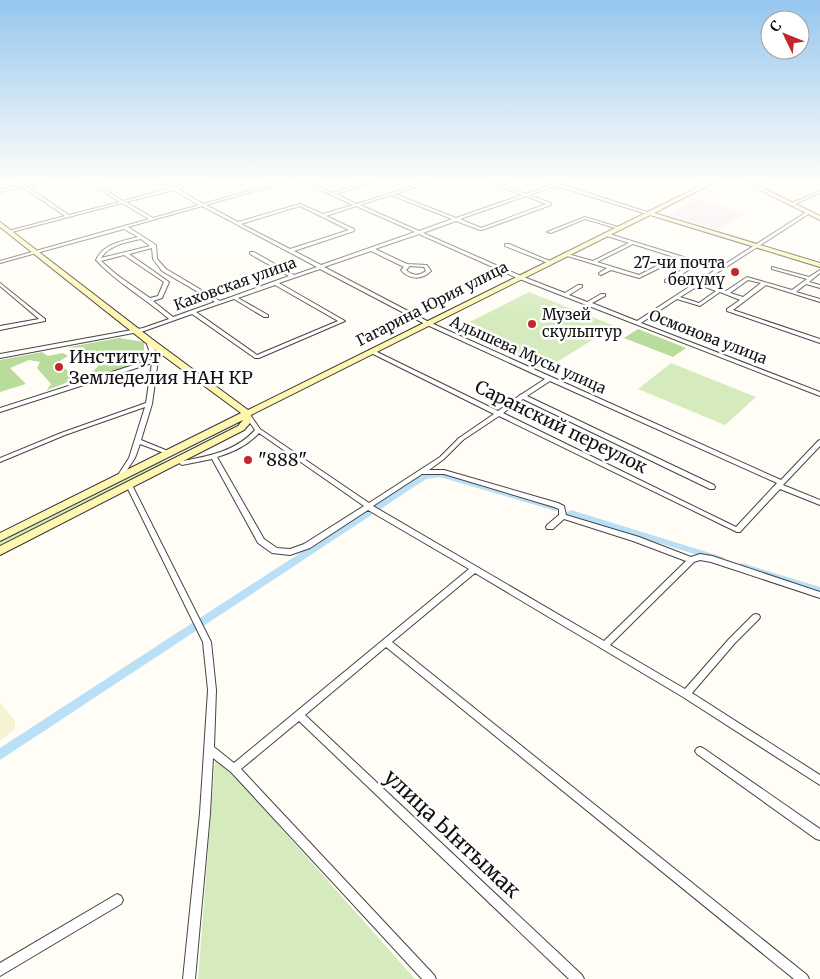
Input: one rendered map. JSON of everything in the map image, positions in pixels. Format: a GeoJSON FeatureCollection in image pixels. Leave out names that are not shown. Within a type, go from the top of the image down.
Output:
{"type":"FeatureCollection","features":[{"type":"Feature","properties":{"kind":"main road"},"geometry":{"type":"LineString","coordinates":[[0,551],[241,428],[247,422],[246,413],[149,342],[5,228]]}},
{"type":"Feature","properties":{"kind":"main road","name":"Гагарина Юрия улица"},"geometry":{"type":"LineString","coordinates":[[0,537],[166,452],[619,228]]}},
{"type":"Feature","properties":{"kind":"main road"},"geometry":{"type":"LineString","coordinates":[[698,228],[820,264]]}},
{"type":"Feature","properties":{"kind":"main road"},"geometry":{"type":"LineString","coordinates":[[166,452],[178,460]]}},
{"type":"Feature","properties":{"kind":"street"},"geometry":{"type":"LineString","coordinates":[[10,232],[26,228]]}},
{"type":"Feature","properties":{"kind":"street"},"geometry":{"type":"LineString","coordinates":[[0,262],[122,228]]}},
{"type":"Feature","properties":{"kind":"street"},"geometry":{"type":"LineString","coordinates":[[125,228],[154,246]]}},
{"type":"Feature","properties":{"kind":"street","name":"Адышева Мусы улица"},"geometry":{"type":"LineString","coordinates":[[248,228],[427,323],[781,484],[820,504]]}},
{"type":"Feature","properties":{"kind":"street"},"geometry":{"type":"LineString","coordinates":[[290,251],[353,230],[348,228]]}},
{"type":"Feature","properties":{"kind":"street","name":"Осмонова улица"},"geometry":{"type":"LineString","coordinates":[[409,228],[519,277],[820,394]]}},
{"type":"Feature","properties":{"kind":"street","name":"Каховская улица"},"geometry":{"type":"LineString","coordinates":[[0,356],[136,330],[276,283],[430,228]]}},
{"type":"Feature","properties":{"kind":"street"},"geometry":{"type":"LineString","coordinates":[[549,232],[560,228]]}},
{"type":"Feature","properties":{"kind":"street"},"geometry":{"type":"LineString","coordinates":[[637,323],[784,228]]}},
{"type":"Feature","properties":{"kind":"street"},"geometry":{"type":"LineString","coordinates":[[606,234],[720,270]]}},
{"type":"Feature","properties":{"kind":"street"},"geometry":{"type":"LineString","coordinates":[[98,260],[100,254],[108,248],[141,238]]}},
{"type":"Feature","properties":{"kind":"street"},"geometry":{"type":"LineString","coordinates":[[593,263],[633,242]]}},
{"type":"Feature","properties":{"kind":"street"},"geometry":{"type":"LineString","coordinates":[[507,244],[550,262]]}},
{"type":"Feature","properties":{"kind":"street"},"geometry":{"type":"LineString","coordinates":[[98,260],[154,246]]}},
{"type":"Feature","properties":{"kind":"street"},"geometry":{"type":"LineString","coordinates":[[154,246],[155,259],[164,270],[218,302]]}},
{"type":"Feature","properties":{"kind":"street"},"geometry":{"type":"LineString","coordinates":[[371,249],[407,266],[421,265],[429,271],[421,275],[410,275],[403,270],[407,266]]}},
{"type":"Feature","properties":{"kind":"street"},"geometry":{"type":"LineString","coordinates":[[126,254],[167,282],[160,297],[150,300]]}},
{"type":"Feature","properties":{"kind":"street"},"geometry":{"type":"LineString","coordinates":[[252,254],[292,276]]}},
{"type":"Feature","properties":{"kind":"street"},"geometry":{"type":"LineString","coordinates":[[566,254],[636,277],[642,277],[678,257]]}},
{"type":"Feature","properties":{"kind":"street"},"geometry":{"type":"LineString","coordinates":[[98,260],[110,274],[150,300],[172,319]]}},
{"type":"Feature","properties":{"kind":"street"},"geometry":{"type":"LineString","coordinates":[[667,281],[697,263]]}},
{"type":"Feature","properties":{"kind":"street"},"geometry":{"type":"LineString","coordinates":[[601,274],[610,268]]}},
{"type":"Feature","properties":{"kind":"street"},"geometry":{"type":"LineString","coordinates":[[774,268],[811,279]]}},
{"type":"Feature","properties":{"kind":"street"},"geometry":{"type":"LineString","coordinates":[[794,292],[820,271]]}},
{"type":"Feature","properties":{"kind":"street"},"geometry":{"type":"LineString","coordinates":[[726,293],[746,278],[820,301]]}},
{"type":"Feature","properties":{"kind":"street"},"geometry":{"type":"LineString","coordinates":[[700,282],[742,298]]}},
{"type":"Feature","properties":{"kind":"street"},"geometry":{"type":"LineString","coordinates":[[192,312],[257,357],[342,321],[276,283]]}},
{"type":"Feature","properties":{"kind":"street"},"geometry":{"type":"LineString","coordinates":[[765,283],[742,298],[729,310],[820,341]]}},
{"type":"Feature","properties":{"kind":"street"},"geometry":{"type":"LineString","coordinates":[[806,283],[820,287]]}},
{"type":"Feature","properties":{"kind":"street"},"geometry":{"type":"LineString","coordinates":[[0,284],[43,320],[0,328]]}},
{"type":"Feature","properties":{"kind":"street"},"geometry":{"type":"LineString","coordinates":[[565,295],[580,286]]}},
{"type":"Feature","properties":{"kind":"street"},"geometry":{"type":"LineString","coordinates":[[678,298],[700,305],[720,290]]}},
{"type":"Feature","properties":{"kind":"street"},"geometry":{"type":"LineString","coordinates":[[587,304],[603,295]]}},
{"type":"Feature","properties":{"kind":"street"},"geometry":{"type":"LineString","coordinates":[[234,297],[266,316]]}},
{"type":"Feature","properties":{"kind":"street"},"geometry":{"type":"LineString","coordinates":[[121,475],[128,465],[138,442],[149,404],[155,360],[149,342]]}},
{"type":"Feature","properties":{"kind":"street","name":"Саранский переулок"},"geometry":{"type":"LineString","coordinates":[[371,351],[737,530],[781,484]]}},
{"type":"Feature","properties":{"kind":"street"},"geometry":{"type":"LineString","coordinates":[[0,410],[155,360]]}},
{"type":"Feature","properties":{"kind":"street"},"geometry":{"type":"LineString","coordinates":[[214,457],[261,541],[276,551],[290,552],[307,546],[371,508],[442,458],[461,439],[550,378]]}},
{"type":"Feature","properties":{"kind":"street"},"geometry":{"type":"LineString","coordinates":[[522,396],[712,487]]}},
{"type":"Feature","properties":{"kind":"street"},"geometry":{"type":"LineString","coordinates":[[0,460],[63,434],[149,404]]}},
{"type":"Feature","properties":{"kind":"street"},"geometry":{"type":"LineString","coordinates":[[246,413],[258,430],[371,508],[686,694],[820,780]]}},
{"type":"Feature","properties":{"kind":"street"},"geometry":{"type":"LineString","coordinates":[[178,460],[182,463],[214,457],[252,438],[258,430]]}},
{"type":"Feature","properties":{"kind":"street"},"geometry":{"type":"LineString","coordinates":[[138,442],[166,452]]}},
{"type":"Feature","properties":{"kind":"street"},"geometry":{"type":"LineString","coordinates":[[781,484],[820,442]]}},
{"type":"Feature","properties":{"kind":"street"},"geometry":{"type":"LineString","coordinates":[[420,473],[430,471],[444,472],[556,504],[562,508],[563,516]]}},
{"type":"Feature","properties":{"kind":"street"},"geometry":{"type":"LineString","coordinates":[[129,485],[207,642],[212,690],[205,813],[189,979]]}},
{"type":"Feature","properties":{"kind":"street"},"geometry":{"type":"LineString","coordinates":[[550,527],[563,516]]}},
{"type":"Feature","properties":{"kind":"street"},"geometry":{"type":"LineString","coordinates":[[563,516],[636,539],[691,560]]}},
{"type":"Feature","properties":{"kind":"street"},"geometry":{"type":"LineString","coordinates":[[605,645],[691,560],[700,557],[820,595]]}},
{"type":"Feature","properties":{"kind":"street"},"geometry":{"type":"LineString","coordinates":[[234,769],[300,716],[474,569]]}},
{"type":"Feature","properties":{"kind":"street"},"geometry":{"type":"LineString","coordinates":[[686,694],[732,640],[756,617]]}},
{"type":"Feature","properties":{"kind":"street"},"geometry":{"type":"LineString","coordinates":[[387,643],[803,979]]}},
{"type":"Feature","properties":{"kind":"street","name":"улица Ынтымак"},"geometry":{"type":"LineString","coordinates":[[300,716],[578,979]]}},
{"type":"Feature","properties":{"kind":"street"},"geometry":{"type":"LineString","coordinates":[[208,748],[234,769],[430,979]]}},
{"type":"Feature","properties":{"kind":"street"},"geometry":{"type":"LineString","coordinates":[[700,751],[820,835]]}},
{"type":"Feature","properties":{"kind":"street"},"geometry":{"type":"LineString","coordinates":[[0,970],[117,900]]}},
{"type":"Feature","properties":{"kind":"shaded area"},"geometry":{"type":"Polygon","coordinates":[[[0,702],[15,721],[15,729],[0,741],[0,702]]]}},
{"type":"Feature","properties":{"kind":"green space"},"geometry":{"type":"Polygon","coordinates":[[[529,292],[615,326],[544,370],[484,342],[497,335],[470,322],[529,292]]]}},
{"type":"Feature","properties":{"kind":"green space"},"geometry":{"type":"Polygon","coordinates":[[[638,329],[686,348],[673,357],[624,338],[638,329]]]}},
{"type":"Feature","properties":{"kind":"green space"},"geometry":{"type":"Polygon","coordinates":[[[119,338],[144,342],[144,358],[134,364],[70,385],[93,371],[99,365],[85,358],[89,354],[69,351],[69,347],[119,338]]]}},
{"type":"Feature","properties":{"kind":"green space"},"geometry":{"type":"Polygon","coordinates":[[[42,352],[48,356],[63,353],[68,356],[58,362],[73,376],[66,383],[47,390],[51,384],[37,368],[40,362],[29,360],[10,368],[26,384],[0,392],[0,360],[42,352]]]}},
{"type":"Feature","properties":{"kind":"green space"},"geometry":{"type":"Polygon","coordinates":[[[671,363],[756,397],[725,425],[638,389],[671,363]]]}},
{"type":"Feature","properties":{"kind":"green space"},"geometry":{"type":"Polygon","coordinates":[[[161,461],[164,463],[161,466],[0,548],[0,541],[161,461]]]}},
{"type":"Feature","properties":{"kind":"green space"},"geometry":{"type":"Polygon","coordinates":[[[217,760],[240,782],[415,979],[198,979],[215,761],[217,760]]]}},
{"type":"Feature","properties":{"kind":"waterway"},"geometry":{"type":"LineString","coordinates":[[0,755],[423,477],[440,474],[556,508]]}},
{"type":"Feature","properties":{"kind":"waterway"},"geometry":{"type":"LineString","coordinates":[[571,513],[720,559]]}},
{"type":"Feature","properties":{"kind":"waterway"},"geometry":{"type":"LineString","coordinates":[[742,566],[820,591]]}},
{"type":"Feature","properties":{"kind":"place","name":"27-чи почта бөлүмү"},"geometry":{"type":"Point","coordinates":[735,272]}},
{"type":"Feature","properties":{"kind":"place","name":"Музей скульптур"},"geometry":{"type":"Point","coordinates":[532,324]}},
{"type":"Feature","properties":{"kind":"place","name":"Институт Земледелия НАН КР"},"geometry":{"type":"Point","coordinates":[59,367]}},
{"type":"Feature","properties":{"kind":"place","name":"\"888\""},"geometry":{"type":"Point","coordinates":[248,460]}}]}
